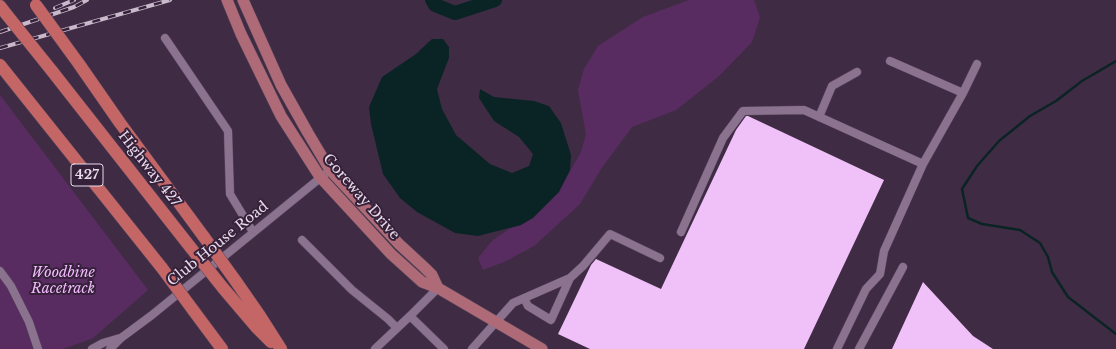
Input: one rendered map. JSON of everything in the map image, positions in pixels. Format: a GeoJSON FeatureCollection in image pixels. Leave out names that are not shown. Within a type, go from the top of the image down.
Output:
{"type":"FeatureCollection","features":[{"type":"Feature","properties":{"kind":"highway"},"geometry":{"type":"LineString","coordinates":[[34,3],[235,280],[281,349]]}},
{"type":"Feature","properties":{"kind":"highway","name":"Highway 427"},"geometry":{"type":"LineString","coordinates":[[3,11],[223,288],[277,349]]}},
{"type":"Feature","properties":{"kind":"highway","name":"427"},"geometry":{"type":"LineString","coordinates":[[0,65],[162,268],[222,349]]}},
{"type":"Feature","properties":{"kind":"main road","name":"Goreway Drive"},"geometry":{"type":"LineString","coordinates":[[227,0],[241,34],[281,116],[320,177],[396,259],[422,282],[438,288],[542,349]]}},
{"type":"Feature","properties":{"kind":"main road","name":"Goreway Drive"},"geometry":{"type":"LineString","coordinates":[[243,0],[281,85],[330,170],[399,244],[426,268],[432,275],[438,288]]}},
{"type":"Feature","properties":{"kind":"street"},"geometry":{"type":"LineString","coordinates":[[165,38],[228,131],[230,194],[253,232]]}},
{"type":"Feature","properties":{"kind":"street"},"geometry":{"type":"LineString","coordinates":[[890,62],[963,93]]}},
{"type":"Feature","properties":{"kind":"street"},"geometry":{"type":"LineString","coordinates":[[836,349],[866,289],[880,274],[884,251],[923,164],[963,93],[977,64]]}},
{"type":"Feature","properties":{"kind":"street"},"geometry":{"type":"LineString","coordinates":[[819,117],[832,86],[857,72]]}},
{"type":"Feature","properties":{"kind":"street"},"geometry":{"type":"LineString","coordinates":[[681,232],[723,138],[743,111],[804,110],[923,164]]}},
{"type":"Feature","properties":{"kind":"street","name":"Club House Road"},"geometry":{"type":"LineString","coordinates":[[110,349],[121,338],[152,315],[330,170]]}},
{"type":"Feature","properties":{"kind":"street"},"geometry":{"type":"LineString","coordinates":[[472,349],[513,303],[570,278],[583,266],[610,234],[660,258]]}},
{"type":"Feature","properties":{"kind":"street"},"geometry":{"type":"LineString","coordinates":[[302,240],[352,290],[397,328]]}},
{"type":"Feature","properties":{"kind":"street"},"geometry":{"type":"LineString","coordinates":[[859,349],[903,267]]}},
{"type":"Feature","properties":{"kind":"street"},"geometry":{"type":"LineString","coordinates":[[0,271],[11,286],[29,322],[38,349]]}},
{"type":"Feature","properties":{"kind":"street"},"geometry":{"type":"LineString","coordinates":[[524,298],[528,306],[551,320],[570,278]]}},
{"type":"Feature","properties":{"kind":"street"},"geometry":{"type":"LineString","coordinates":[[380,347],[438,288]]}},
{"type":"Feature","properties":{"kind":"street"},"geometry":{"type":"LineString","coordinates":[[410,316],[444,349]]}},
{"type":"Feature","properties":{"kind":"street","name":"Club House Road"},"geometry":{"type":"LineString","coordinates":[[92,349],[103,343],[121,338]]}},
{"type":"Feature","properties":{"kind":"green space"},"geometry":{"type":"Polygon","coordinates":[[[689,0],[754,0],[760,17],[752,42],[719,76],[676,110],[632,127],[601,169],[580,204],[534,246],[504,262],[483,270],[478,258],[492,241],[509,229],[521,225],[559,191],[581,152],[586,134],[578,90],[584,69],[598,46],[643,17],[689,0]]]}},
{"type":"Feature","properties":{"kind":"green space","name":"Woodbine Racetrack"},"geometry":{"type":"Polygon","coordinates":[[[0,95],[148,290],[93,338],[63,349],[0,349],[0,95]]]}},
{"type":"Feature","properties":{"kind":"shaded area"},"geometry":{"type":"Polygon","coordinates":[[[432,39],[443,39],[449,47],[449,58],[437,89],[442,109],[456,135],[490,164],[512,173],[529,166],[533,154],[519,137],[494,121],[479,98],[480,89],[494,97],[534,101],[549,106],[561,123],[571,155],[570,170],[559,192],[533,218],[521,225],[478,236],[455,233],[417,212],[400,198],[383,174],[371,124],[369,107],[382,77],[416,54],[432,39]]]}},
{"type":"Feature","properties":{"kind":"building"},"geometry":{"type":"Polygon","coordinates":[[[746,116],[884,180],[804,349],[590,349],[558,334],[591,265],[596,259],[661,289],[736,130],[746,116]]]}},
{"type":"Feature","properties":{"kind":"building"},"geometry":{"type":"Polygon","coordinates":[[[923,282],[973,336],[993,349],[892,349],[923,282]]]}},
{"type":"Feature","properties":{"kind":"waterway"},"geometry":{"type":"LineString","coordinates":[[432,0],[435,5],[455,13],[495,0]]}},
{"type":"Feature","properties":{"kind":"waterway"},"geometry":{"type":"LineString","coordinates":[[1116,61],[1082,81],[1056,101],[1030,116],[999,141],[977,166],[962,189],[968,218],[982,224],[1020,230],[1040,243],[1048,257],[1052,272],[1068,297],[1116,334]]}},
{"type":"Feature","properties":{"kind":"railway"},"geometry":{"type":"LineString","coordinates":[[55,8],[74,0]]}},
{"type":"Feature","properties":{"kind":"railway"},"geometry":{"type":"LineString","coordinates":[[0,32],[74,7],[87,0]]}},
{"type":"Feature","properties":{"kind":"railway"},"geometry":{"type":"LineString","coordinates":[[0,48],[170,0]]}}]}
